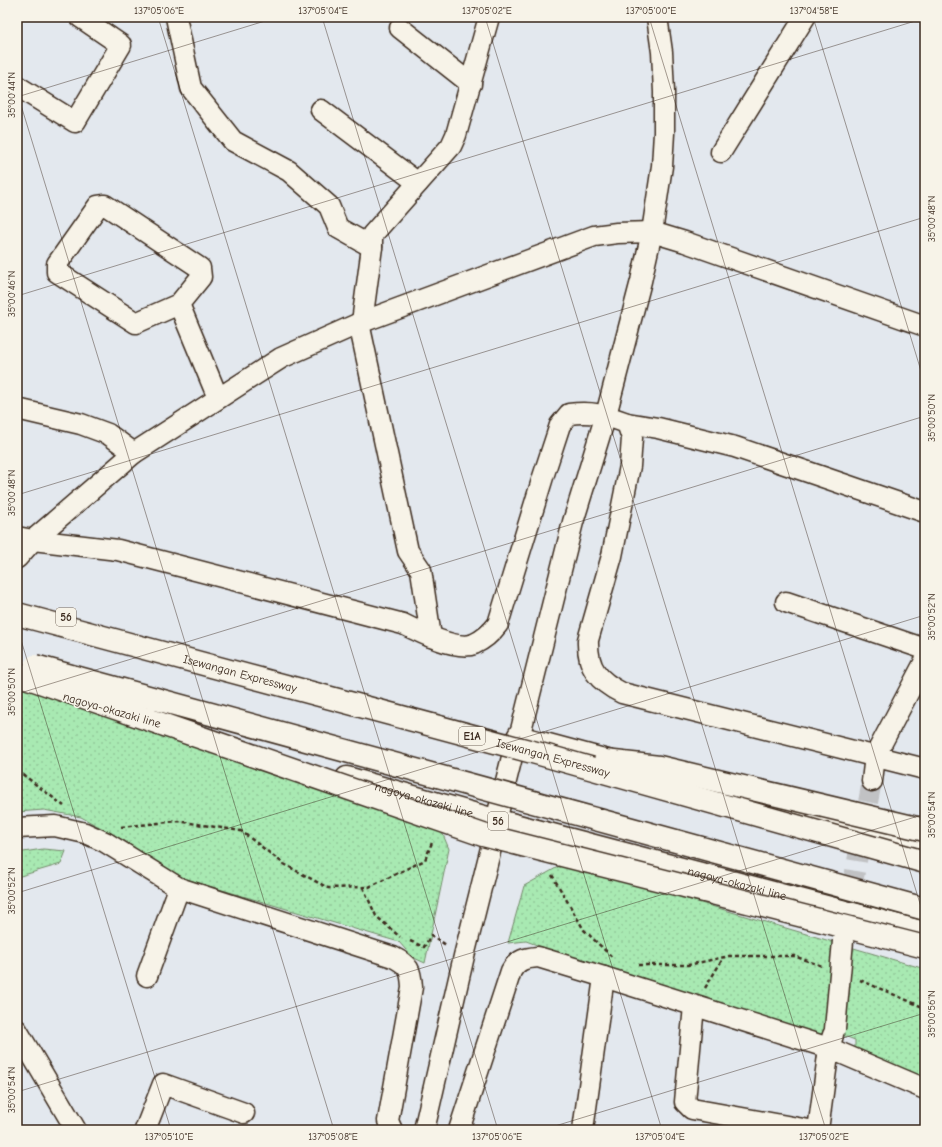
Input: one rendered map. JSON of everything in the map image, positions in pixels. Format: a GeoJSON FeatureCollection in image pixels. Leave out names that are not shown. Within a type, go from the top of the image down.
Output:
{"type":"FeatureCollection","features":[{"type":"Feature","properties":{"kind":"main road","name":"56"},"geometry":{"type":"LineString","coordinates":[[17,604],[487,730],[519,733],[925,850]]}},
{"type":"Feature","properties":{"kind":"main road","name":"Isewangan Expressway"},"geometry":{"type":"LineString","coordinates":[[17,614],[540,754],[925,862]]}},
{"type":"Feature","properties":{"kind":"main road"},"geometry":{"type":"LineString","coordinates":[[17,662],[925,909]]}},
{"type":"Feature","properties":{"kind":"main road"},"geometry":{"type":"LineString","coordinates":[[17,674],[483,835],[925,947]]}},
{"type":"Feature","properties":{"kind":"main road","name":"nagoya-okazaki line"},"geometry":{"type":"LineString","coordinates":[[17,683],[495,826],[925,933]]}},
{"type":"Feature","properties":{"kind":"main road"},"geometry":{"type":"LineString","coordinates":[[519,733],[925,840]]}},
{"type":"Feature","properties":{"kind":"main road"},"geometry":{"type":"LineString","coordinates":[[540,754],[659,767],[925,830]]}},
{"type":"Feature","properties":{"kind":"main road"},"geometry":{"type":"LineString","coordinates":[[495,826],[845,931],[925,957]]}},
{"type":"Feature","properties":{"kind":"street"},"geometry":{"type":"LineString","coordinates":[[17,86],[75,122],[121,45],[80,17]]}},
{"type":"Feature","properties":{"kind":"street"},"geometry":{"type":"LineString","coordinates":[[176,17],[191,88],[233,141],[289,171],[329,206],[338,228],[372,247]]}},
{"type":"Feature","properties":{"kind":"street"},"geometry":{"type":"LineString","coordinates":[[432,637],[421,570],[408,551],[361,323],[372,247],[372,235],[451,146],[456,135],[489,17]]}},
{"type":"Feature","properties":{"kind":"street"},"geometry":{"type":"LineString","coordinates":[[424,1129],[495,826],[573,522],[606,415],[652,232],[662,166],[664,133],[662,52],[657,17]]}},
{"type":"Feature","properties":{"kind":"street"},"geometry":{"type":"LineString","coordinates":[[721,152],[805,17]]}},
{"type":"Feature","properties":{"kind":"street"},"geometry":{"type":"LineString","coordinates":[[400,28],[471,84]]}},
{"type":"Feature","properties":{"kind":"street"},"geometry":{"type":"LineString","coordinates":[[321,110],[418,183]]}},
{"type":"Feature","properties":{"kind":"street"},"geometry":{"type":"LineString","coordinates":[[105,205],[200,268],[201,277],[179,304],[136,323],[57,272],[57,264],[98,206],[105,205]]}},
{"type":"Feature","properties":{"kind":"street"},"geometry":{"type":"LineString","coordinates":[[17,558],[25,538],[134,453],[281,358],[361,323],[594,236],[652,232],[685,242],[925,326]]}},
{"type":"Feature","properties":{"kind":"street"},"geometry":{"type":"LineString","coordinates":[[179,304],[218,398]]}},
{"type":"Feature","properties":{"kind":"street"},"geometry":{"type":"LineString","coordinates":[[17,409],[81,424],[108,434],[134,453]]}},
{"type":"Feature","properties":{"kind":"street"},"geometry":{"type":"LineString","coordinates":[[25,538],[118,550],[403,624],[432,637],[459,646],[473,644],[492,631],[498,624],[560,426],[569,414],[584,412],[606,415],[627,423],[658,428],[735,447],[925,512]]}},
{"type":"Feature","properties":{"kind":"street"},"geometry":{"type":"LineString","coordinates":[[627,423],[632,438],[630,466],[612,556],[588,640],[589,658],[597,675],[611,687],[622,693],[925,769]]}},
{"type":"Feature","properties":{"kind":"street"},"geometry":{"type":"LineString","coordinates":[[786,602],[925,649]]}},
{"type":"Feature","properties":{"kind":"street"},"geometry":{"type":"LineString","coordinates":[[872,781],[874,756],[925,661]]}},
{"type":"Feature","properties":{"kind":"street"},"geometry":{"type":"LineString","coordinates":[[17,828],[55,826],[85,833],[105,842],[179,888],[402,961],[408,967],[412,987],[388,1121],[392,1130]]}},
{"type":"Feature","properties":{"kind":"street"},"geometry":{"type":"LineString","coordinates":[[147,976],[179,888]]}},
{"type":"Feature","properties":{"kind":"street"},"geometry":{"type":"LineString","coordinates":[[818,1130],[829,1048],[834,1029],[845,931]]}},
{"type":"Feature","properties":{"kind":"street"},"geometry":{"type":"LineString","coordinates":[[459,1130],[511,971],[515,964],[521,960],[538,957],[604,976],[829,1048],[925,1089]]}},
{"type":"Feature","properties":{"kind":"street"},"geometry":{"type":"LineString","coordinates":[[583,1130],[604,976]]}},
{"type":"Feature","properties":{"kind":"street"},"geometry":{"type":"LineString","coordinates":[[694,1006],[685,1102],[692,1109],[809,1130]]}},
{"type":"Feature","properties":{"kind":"street"},"geometry":{"type":"LineString","coordinates":[[17,1030],[70,1127]]}},
{"type":"Feature","properties":{"kind":"street"},"geometry":{"type":"LineString","coordinates":[[146,1130],[163,1084],[244,1114]]}},
{"type":"Feature","properties":{"kind":"path"},"geometry":{"type":"LineString","coordinates":[[17,770],[67,809]]}},
{"type":"Feature","properties":{"kind":"path"},"geometry":{"type":"LineString","coordinates":[[114,827],[178,820],[241,831],[284,864],[328,888],[369,887],[425,860],[433,839]]}},
{"type":"Feature","properties":{"kind":"path"},"geometry":{"type":"LineString","coordinates":[[550,871],[584,930],[613,958]]}},
{"type":"Feature","properties":{"kind":"path"},"geometry":{"type":"LineString","coordinates":[[363,887],[376,916],[399,936],[424,947],[431,935],[464,956]]}},
{"type":"Feature","properties":{"kind":"path"},"geometry":{"type":"LineString","coordinates":[[635,965],[688,965],[725,956],[794,956],[823,966]]}},
{"type":"Feature","properties":{"kind":"path"},"geometry":{"type":"LineString","coordinates":[[694,1006],[725,956]]}},
{"type":"Feature","properties":{"kind":"path"},"geometry":{"type":"LineString","coordinates":[[858,980],[925,1008]]}},
{"type":"Feature","properties":{"kind":"green space"},"geometry":{"type":"Polygon","coordinates":[[[17,678],[434,813],[449,849],[425,963],[412,957],[399,942],[195,882],[164,871],[125,841],[81,817],[44,810],[17,812],[17,678]]]}},
{"type":"Feature","properties":{"kind":"green space"},"geometry":{"type":"Polygon","coordinates":[[[43,849],[66,851],[61,864],[17,877],[17,853],[43,849]]]}},
{"type":"Feature","properties":{"kind":"green space"},"geometry":{"type":"Polygon","coordinates":[[[565,863],[925,969],[925,1089],[855,1050],[855,1040],[834,1032],[814,1046],[526,941],[508,943],[524,886],[565,863]]]}},
{"type":"Feature","properties":{"kind":"tunnel"},"geometry":{"type":"LineString","coordinates":[[846,920],[872,781]]}}]}
